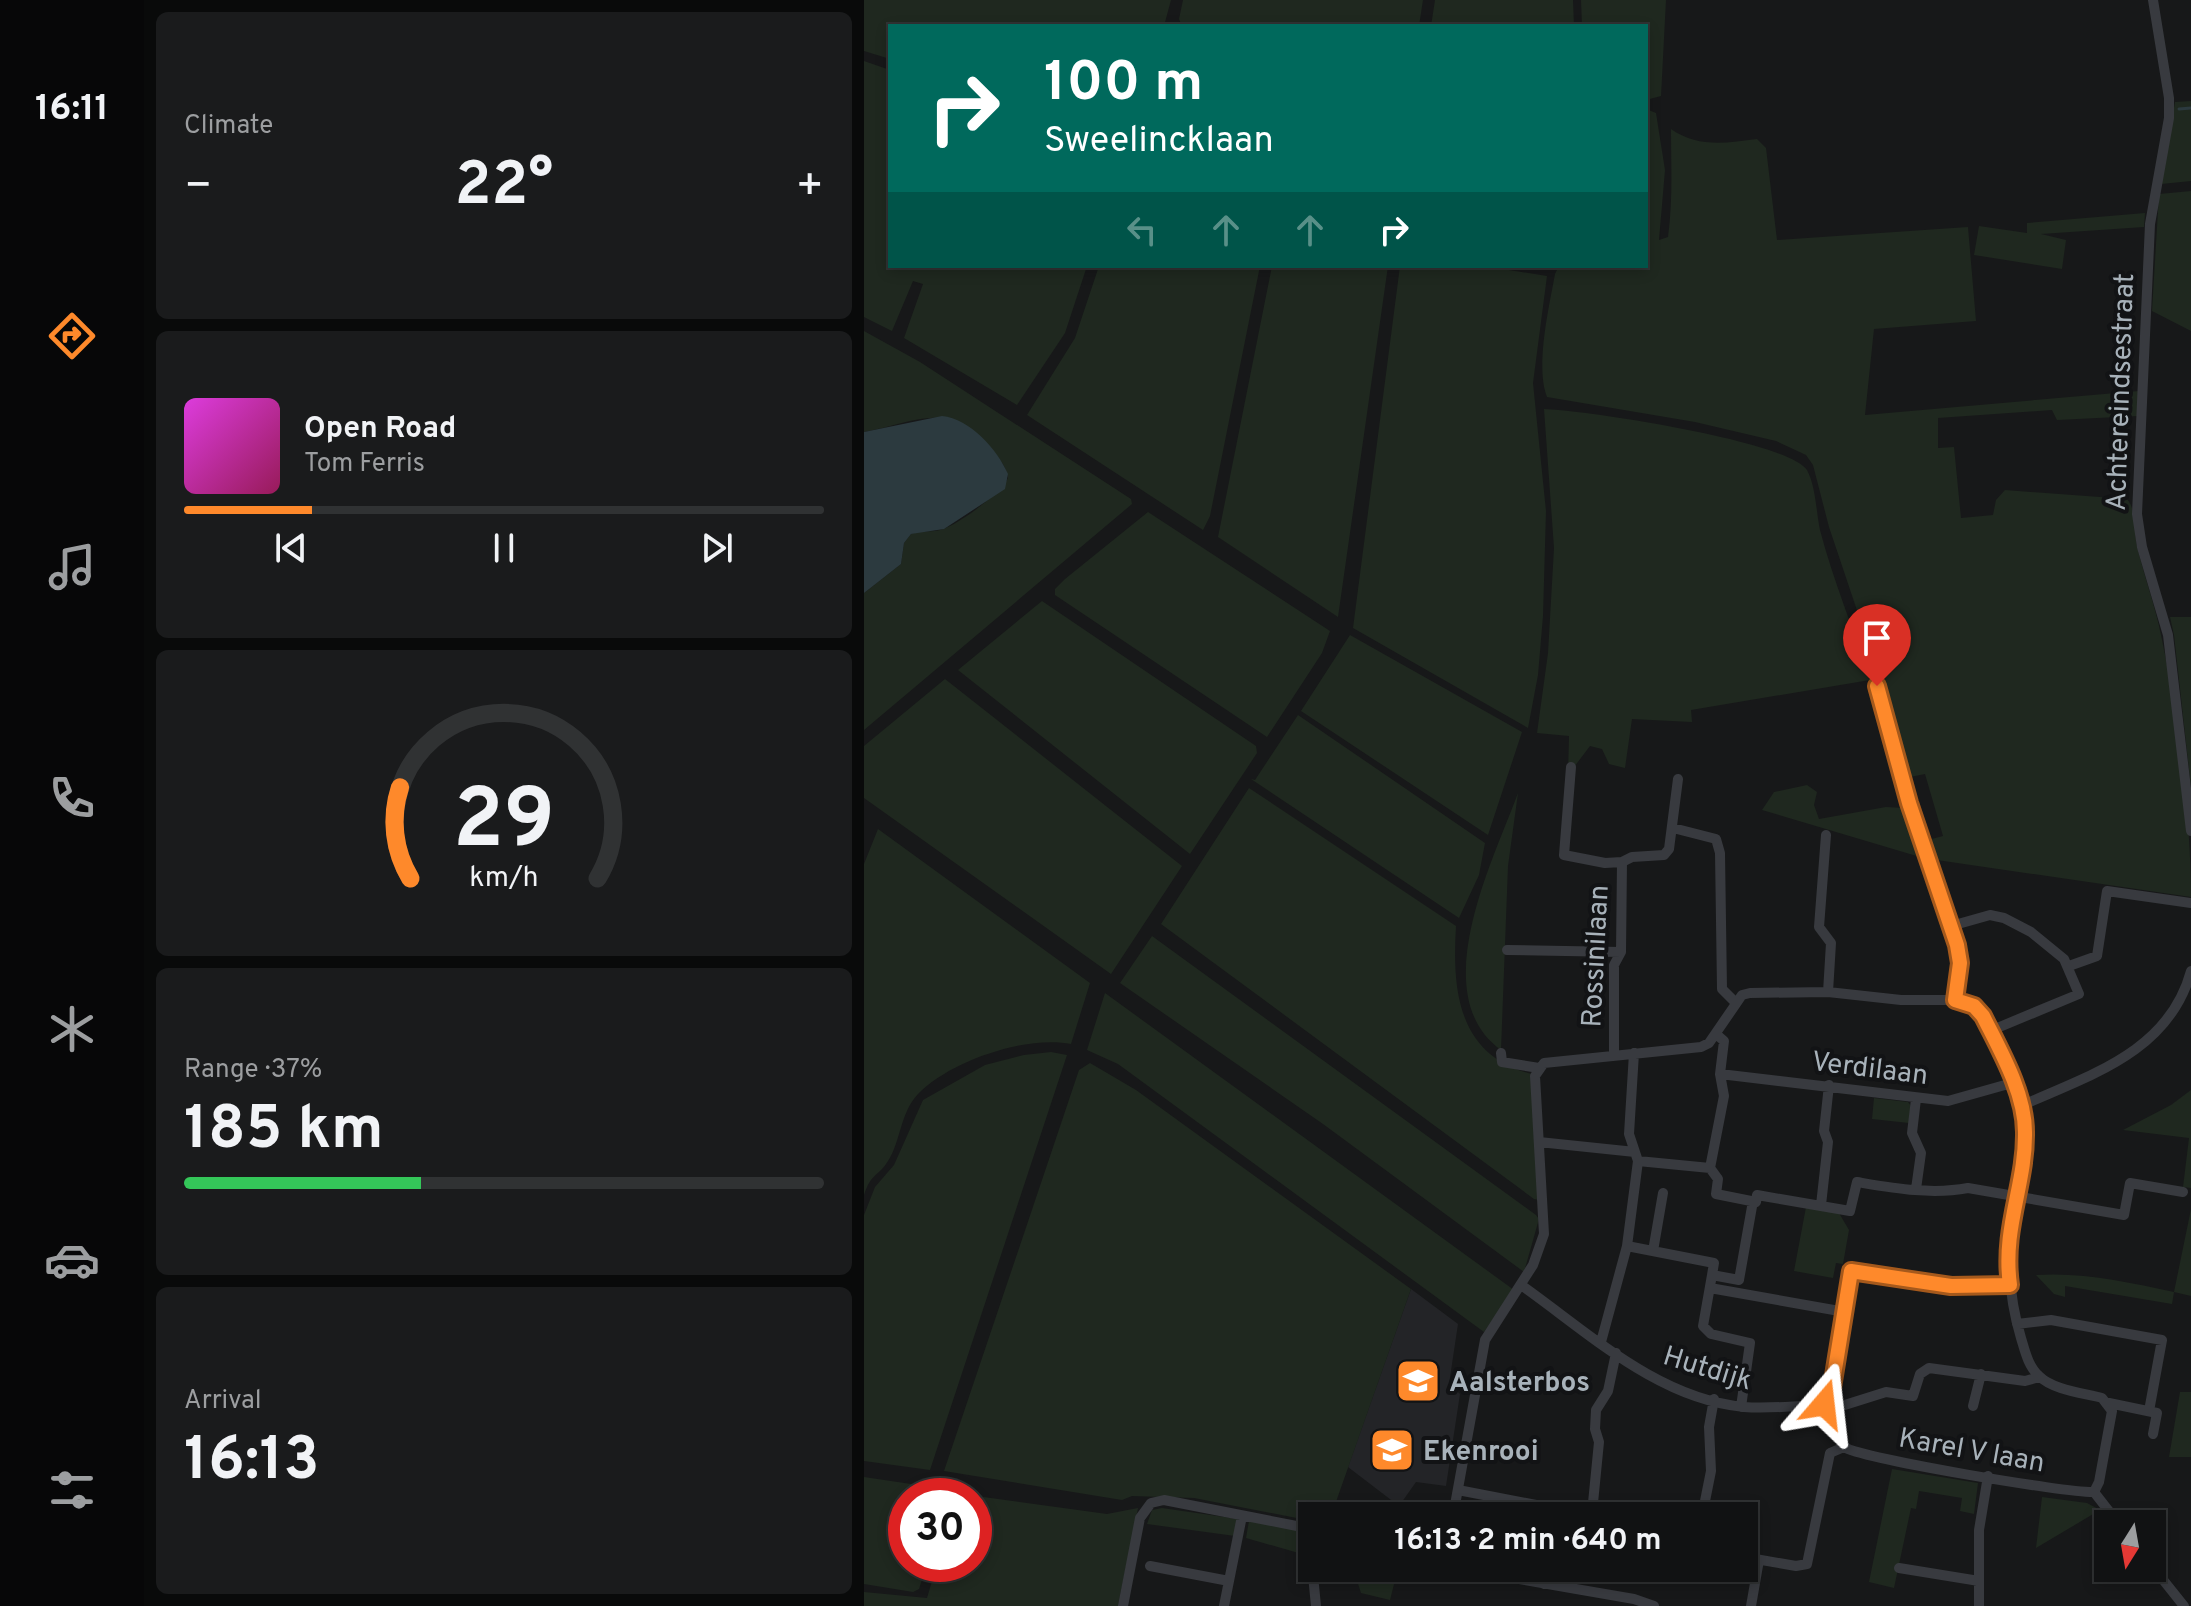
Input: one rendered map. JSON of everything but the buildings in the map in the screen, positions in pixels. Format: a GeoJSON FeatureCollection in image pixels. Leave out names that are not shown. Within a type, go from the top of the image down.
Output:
{"type":"FeatureCollection","features":[{"type":"Feature","properties":{"kind":"street","name":"Achtereindsestraat"},"geometry":{"type":"LineString","coordinates":[[2153,0],[2169,98],[2169,118],[2150,224],[2137,514],[2142,547],[2168,635],[2191,831]]}},
{"type":"Feature","properties":{"kind":"street"},"geometry":{"type":"LineString","coordinates":[[1877,686],[1909,803],[1951,926],[1960,963],[1955,1000]]}},
{"type":"Feature","properties":{"kind":"street","name":"Rossinilaan"},"geometry":{"type":"LineString","coordinates":[[1571,767],[1564,855],[1622,862],[1621,952],[1614,965],[1614,1056]]}},
{"type":"Feature","properties":{"kind":"street"},"geometry":{"type":"LineString","coordinates":[[1622,862],[1632,857],[1664,855],[1669,849],[1678,779]]}},
{"type":"Feature","properties":{"kind":"street"},"geometry":{"type":"LineString","coordinates":[[1673,828],[1716,839],[1720,853],[1722,989],[1736,1003]]}},
{"type":"Feature","properties":{"kind":"street"},"geometry":{"type":"LineString","coordinates":[[1826,835],[1819,927],[1831,943],[1828,992]]}},
{"type":"Feature","properties":{"kind":"street"},"geometry":{"type":"LineString","coordinates":[[2069,966],[2097,956],[2107,891],[2191,903]]}},
{"type":"Feature","properties":{"kind":"street"},"geometry":{"type":"LineString","coordinates":[[1951,926],[1990,915],[2004,918],[2031,932],[2069,966],[2079,994],[1990,1031]]}},
{"type":"Feature","properties":{"kind":"street"},"geometry":{"type":"LineString","coordinates":[[1507,950],[1621,952]]}},
{"type":"Feature","properties":{"kind":"street"},"geometry":{"type":"LineString","coordinates":[[2021,1106],[2105,1069],[2150,1040],[2178,1004],[2191,971]]}},
{"type":"Feature","properties":{"kind":"street"},"geometry":{"type":"LineString","coordinates":[[1456,1502],[1485,1340],[1540,1251],[1544,1234],[1535,1076],[1539,1068],[1544,1063],[1701,1047],[1716,1034],[1736,1003],[1750,993],[1828,992],[1901,1000],[1955,1000],[1974,1006],[1990,1031],[2012,1083],[2021,1106],[2026,1136],[2007,1241],[2017,1324],[2030,1366],[2048,1383],[2102,1398],[2109,1403],[2157,1413],[2153,1434]]}},
{"type":"Feature","properties":{"kind":"street"},"geometry":{"type":"LineString","coordinates":[[1710,1168],[1724,1096],[1720,1074],[1724,1041],[1716,1034]]}},
{"type":"Feature","properties":{"kind":"street"},"geometry":{"type":"LineString","coordinates":[[1501,1053],[1502,1062],[1539,1068]]}},
{"type":"Feature","properties":{"kind":"street"},"geometry":{"type":"LineString","coordinates":[[1601,1342],[1627,1246],[1637,1156],[1629,1134],[1634,1053]]}},
{"type":"Feature","properties":{"kind":"street","name":"Verdilaan"},"geometry":{"type":"LineString","coordinates":[[1720,1074],[1948,1101],[2012,1083]]}},
{"type":"Feature","properties":{"kind":"street"},"geometry":{"type":"LineString","coordinates":[[1821,1205],[1828,1142],[1824,1131],[1829,1085]]}},
{"type":"Feature","properties":{"kind":"street"},"geometry":{"type":"LineString","coordinates":[[1916,1099],[1912,1133],[1921,1153],[1916,1189]]}},
{"type":"Feature","properties":{"kind":"street"},"geometry":{"type":"LineString","coordinates":[[1539,1142],[1710,1168],[1718,1179],[1716,1194],[1753,1201]]}},
{"type":"Feature","properties":{"kind":"street"},"geometry":{"type":"LineString","coordinates":[[1712,1275],[1739,1280],[1753,1201],[1757,1195],[1850,1211],[1857,1182],[1949,1191],[1968,1188],[2124,1215],[2130,1183],[2183,1192]]}},
{"type":"Feature","properties":{"kind":"street"},"geometry":{"type":"LineString","coordinates":[[1653,1251],[1663,1193]]}},
{"type":"Feature","properties":{"kind":"street"},"geometry":{"type":"LineString","coordinates":[[1627,1246],[1714,1263],[1703,1326],[1711,1334],[1750,1343],[1741,1407]]}},
{"type":"Feature","properties":{"kind":"street"},"geometry":{"type":"LineString","coordinates":[[1751,1606],[1759,1560],[1796,1566],[1807,1564],[1830,1453],[1844,1447],[1831,1407],[1851,1271],[1951,1286],[2010,1285]]}},
{"type":"Feature","properties":{"kind":"street","name":"Hutdijk"},"geometry":{"type":"LineString","coordinates":[[1521,1285],[1616,1353],[1668,1385],[1741,1407],[1831,1407],[1886,1392],[1913,1396],[1923,1369],[2025,1381],[2039,1377]]}},
{"type":"Feature","properties":{"kind":"street"},"geometry":{"type":"LineString","coordinates":[[1710,1288],[1845,1312]]}},
{"type":"Feature","properties":{"kind":"street"},"geometry":{"type":"LineString","coordinates":[[2017,1324],[2051,1320],[2162,1340],[2149,1411]]}},
{"type":"Feature","properties":{"kind":"street"},"geometry":{"type":"LineString","coordinates":[[1593,1502],[1599,1442],[1595,1429],[1596,1410],[1608,1391],[1616,1353]]}},
{"type":"Feature","properties":{"kind":"street"},"geometry":{"type":"LineString","coordinates":[[1973,1406],[1981,1374]]}},
{"type":"Feature","properties":{"kind":"street"},"geometry":{"type":"LineString","coordinates":[[1705,1502],[1711,1471],[1709,1427],[1714,1399]]}},
{"type":"Feature","properties":{"kind":"street"},"geometry":{"type":"LineString","coordinates":[[2108,1510],[2094,1492],[2099,1482],[2112,1411],[2109,1403]]}},
{"type":"Feature","properties":{"kind":"street","name":"Karel V laan"},"geometry":{"type":"LineString","coordinates":[[1844,1447],[1853,1452],[2094,1492]]}},
{"type":"Feature","properties":{"kind":"street"},"geometry":{"type":"LineString","coordinates":[[1979,1606],[1979,1530],[1988,1476]]}},
{"type":"Feature","properties":{"kind":"street"},"geometry":{"type":"LineString","coordinates":[[1458,1490],[1512,1502]]}},
{"type":"Feature","properties":{"kind":"street"},"geometry":{"type":"LineString","coordinates":[[1123,1606],[1140,1518],[1151,1503],[1164,1500],[1298,1526]]}},
{"type":"Feature","properties":{"kind":"street"},"geometry":{"type":"LineString","coordinates":[[1224,1606],[1242,1516]]}},
{"type":"Feature","properties":{"kind":"street"},"geometry":{"type":"LineString","coordinates":[[1150,1566],[1229,1581]]}},
{"type":"Feature","properties":{"kind":"street"},"geometry":{"type":"LineString","coordinates":[[1899,1568],[1979,1581]]}},
{"type":"Feature","properties":{"kind":"street"},"geometry":{"type":"LineString","coordinates":[[1314,1582],[1316,1606]]}},
{"type":"Feature","properties":{"kind":"street"},"geometry":{"type":"LineString","coordinates":[[1534,1582],[1654,1606]]}},
{"type":"Feature","properties":{"kind":"street"},"geometry":{"type":"LineString","coordinates":[[2165,1582],[2184,1606]]}},
{"type":"Feature","properties":{"kind":"shaded area"},"geometry":{"type":"Polygon","coordinates":[[[864,0],[1171,0],[1165,24],[888,24],[888,58],[864,51],[864,0]]]}},
{"type":"Feature","properties":{"kind":"shaded area"},"geometry":{"type":"Polygon","coordinates":[[[1183,0],[1423,0],[1419,24],[1181,24],[1179,19],[1183,0]]]}},
{"type":"Feature","properties":{"kind":"shaded area"},"geometry":{"type":"Polygon","coordinates":[[[1435,0],[1573,0],[1574,24],[1431,24],[1435,0]]]}},
{"type":"Feature","properties":{"kind":"shaded area"},"geometry":{"type":"Polygon","coordinates":[[[1581,0],[1666,0],[1661,96],[1648,99],[1648,24],[1582,24],[1581,0]]]}},
{"type":"Feature","properties":{"kind":"shaded area"},"geometry":{"type":"Polygon","coordinates":[[[864,61],[888,69],[888,268],[1086,268],[1065,333],[1017,405],[904,338],[923,284],[913,281],[892,331],[864,317],[864,61]]]}},
{"type":"Feature","properties":{"kind":"shaded area"},"geometry":{"type":"Polygon","coordinates":[[[2191,101],[2191,181],[2161,184],[2175,102],[2191,101]]]}},
{"type":"Feature","properties":{"kind":"shaded area"},"geometry":{"type":"Polygon","coordinates":[[[1648,110],[1656,113],[1665,170],[1659,240],[1668,237],[1670,223],[1671,129],[1702,142],[1757,139],[1766,148],[1777,240],[1968,227],[1976,321],[1874,329],[1865,415],[2139,391],[2137,416],[2057,420],[2052,410],[1938,418],[1938,448],[1954,447],[1961,518],[1993,515],[1996,500],[2005,490],[2127,499],[2130,504],[2173,698],[2186,800],[2191,897],[1930,859],[1924,841],[1943,836],[1925,774],[1905,778],[1878,673],[1829,527],[1813,465],[1806,455],[1776,441],[1695,422],[1547,397],[1542,370],[1544,337],[1558,268],[1648,268],[1648,110]]]}},
{"type":"Feature","properties":{"kind":"shaded area"},"geometry":{"type":"Polygon","coordinates":[[[2191,191],[2191,331],[2152,311],[2159,194],[2191,191]]]}},
{"type":"Feature","properties":{"kind":"shaded area"},"geometry":{"type":"Polygon","coordinates":[[[2145,213],[2144,227],[2041,234],[2066,240],[2062,269],[1974,255],[1979,226],[2027,233],[2027,223],[2145,213]]]}},
{"type":"Feature","properties":{"kind":"shaded area"},"geometry":{"type":"Polygon","coordinates":[[[1098,268],[1260,268],[1210,516],[1203,530],[1027,415],[1075,338],[1098,268]]]}},
{"type":"Feature","properties":{"kind":"shaded area"},"geometry":{"type":"Polygon","coordinates":[[[1272,268],[1388,268],[1338,617],[1218,537],[1272,268]]]}},
{"type":"Feature","properties":{"kind":"shaded area"},"geometry":{"type":"Polygon","coordinates":[[[1400,268],[1497,268],[1547,276],[1533,383],[1546,511],[1543,616],[1538,675],[1528,728],[1353,628],[1400,268]]]}},
{"type":"Feature","properties":{"kind":"shaded area"},"geometry":{"type":"Polygon","coordinates":[[[864,331],[920,362],[1131,499],[1132,504],[864,730],[864,593],[901,564],[904,543],[911,534],[939,530],[959,521],[989,499],[1008,478],[1003,465],[989,447],[959,423],[931,418],[864,432],[864,331]]]}},
{"type":"Feature","properties":{"kind":"shaded area"},"geometry":{"type":"Polygon","coordinates":[[[1544,409],[1640,421],[1726,438],[1792,459],[1807,470],[1825,549],[1870,680],[1691,710],[1692,722],[1632,719],[1625,768],[1609,764],[1602,749],[1590,746],[1568,775],[1569,736],[1537,733],[1548,653],[1554,548],[1544,409]]]}},
{"type":"Feature","properties":{"kind":"shaded area"},"geometry":{"type":"Polygon","coordinates":[[[942,416],[963,423],[990,445],[1008,474],[1005,489],[944,529],[911,534],[904,543],[901,564],[864,593],[864,432],[942,416]]]}},
{"type":"Feature","properties":{"kind":"shaded area"},"geometry":{"type":"Polygon","coordinates":[[[1148,512],[1330,631],[1322,653],[1267,737],[1055,595],[1055,589],[1065,579],[1148,512]]]}},
{"type":"Feature","properties":{"kind":"shaded area"},"geometry":{"type":"Polygon","coordinates":[[[1042,601],[1256,746],[1257,753],[1190,854],[958,670],[1042,601]]]}},
{"type":"Feature","properties":{"kind":"shaded area"},"geometry":{"type":"Polygon","coordinates":[[[2170,617],[2191,617],[2191,787],[2174,635],[2170,617]]]}},
{"type":"Feature","properties":{"kind":"shaded area"},"geometry":{"type":"Polygon","coordinates":[[[1350,635],[1522,732],[1488,835],[1301,711],[1350,635]]]}},
{"type":"Feature","properties":{"kind":"shaded area"},"geometry":{"type":"Polygon","coordinates":[[[945,679],[1182,866],[1111,974],[864,798],[864,746],[945,679]]]}},
{"type":"Feature","properties":{"kind":"shaded area"},"geometry":{"type":"Polygon","coordinates":[[[1298,715],[1485,843],[1479,875],[1459,918],[1251,779],[1255,780],[1298,715]]]}},
{"type":"Feature","properties":{"kind":"shaded area"},"geometry":{"type":"Polygon","coordinates":[[[1807,785],[1817,792],[1814,805],[1819,819],[1886,807],[1904,808],[1920,857],[1762,810],[1774,792],[1807,785]]]}},
{"type":"Feature","properties":{"kind":"shaded area"},"geometry":{"type":"Polygon","coordinates":[[[1249,788],[1456,926],[1459,997],[1474,1036],[1488,1052],[1507,1065],[1532,1074],[1540,1200],[1534,1199],[1161,924],[1249,788]]]}},
{"type":"Feature","properties":{"kind":"shaded area"},"geometry":{"type":"Polygon","coordinates":[[[1518,793],[1508,866],[1501,1050],[1479,1026],[1468,996],[1466,962],[1482,889],[1518,793]]]}},
{"type":"Feature","properties":{"kind":"shaded area"},"geometry":{"type":"Polygon","coordinates":[[[878,829],[1090,983],[1071,1044],[1033,1043],[990,1053],[949,1071],[918,1094],[908,1110],[892,1153],[869,1183],[864,1195],[864,864],[878,829]]]}},
{"type":"Feature","properties":{"kind":"shaded area"},"geometry":{"type":"Polygon","coordinates":[[[1152,936],[1536,1215],[1539,1219],[1524,1272],[1323,1124],[1120,983],[1152,936]]]}},
{"type":"Feature","properties":{"kind":"shaded area"},"geometry":{"type":"Polygon","coordinates":[[[1105,993],[1514,1290],[1484,1332],[1118,1064],[1087,1050],[1105,993]]]}},
{"type":"Feature","properties":{"kind":"shaded area"},"geometry":{"type":"Polygon","coordinates":[[[1051,1052],[1067,1055],[930,1470],[864,1461],[864,1215],[875,1187],[894,1165],[923,1100],[985,1065],[1051,1052]]]}},
{"type":"Feature","properties":{"kind":"shaded area"},"geometry":{"type":"Polygon","coordinates":[[[1090,1063],[1136,1090],[1411,1289],[1336,1502],[1298,1502],[1298,1518],[1194,1498],[1132,1496],[1122,1500],[944,1471],[1079,1070],[1090,1063]]]}},
{"type":"Feature","properties":{"kind":"shaded area"},"geometry":{"type":"Polygon","coordinates":[[[2191,1090],[2191,1188],[2183,1187],[2189,1138],[2123,1130],[2171,1105],[2191,1090]]]}},
{"type":"Feature","properties":{"kind":"shaded area"},"geometry":{"type":"Polygon","coordinates":[[[1874,1098],[1908,1102],[1911,1106],[1909,1123],[1872,1119],[1874,1098]]]}},
{"type":"Feature","properties":{"kind":"shaded area"},"geometry":{"type":"Polygon","coordinates":[[[1806,1207],[1839,1213],[1849,1230],[1843,1264],[1836,1263],[1833,1278],[1794,1271],[1806,1207]]]}},
{"type":"Feature","properties":{"kind":"shaded area"},"geometry":{"type":"Polygon","coordinates":[[[2191,1209],[2191,1296],[2174,1292],[2191,1209]]]}},
{"type":"Feature","properties":{"kind":"shaded area"},"geometry":{"type":"Polygon","coordinates":[[[2036,1275],[2088,1276],[2174,1292],[2172,1304],[2065,1286],[2065,1297],[2054,1294],[2036,1275]]]}},
{"type":"Feature","properties":{"kind":"shaded area"},"geometry":{"type":"Polygon","coordinates":[[[1411,1289],[1458,1324],[1449,1384],[1460,1394],[1446,1486],[1416,1482],[1402,1502],[1394,1502],[1348,1467],[1411,1289]]]}},
{"type":"Feature","properties":{"kind":"shaded area"},"geometry":{"type":"Polygon","coordinates":[[[2180,1392],[2191,1392],[2191,1457],[2169,1457],[2180,1392]]]}},
{"type":"Feature","properties":{"kind":"shaded area"},"geometry":{"type":"Polygon","coordinates":[[[1892,1469],[1978,1483],[1974,1514],[1960,1511],[1962,1498],[1919,1491],[1916,1509],[1911,1508],[1894,1588],[1869,1582],[1892,1469]]]}},
{"type":"Feature","properties":{"kind":"shaded area"},"geometry":{"type":"Polygon","coordinates":[[[864,1477],[888,1481],[888,1582],[921,1582],[919,1589],[913,1592],[864,1584],[864,1477]]]}},
{"type":"Feature","properties":{"kind":"shaded area"},"geometry":{"type":"Polygon","coordinates":[[[2042,1497],[2087,1503],[2100,1510],[2094,1510],[2094,1514],[2036,1548],[2042,1497]]]}},
{"type":"Feature","properties":{"kind":"shaded area"},"geometry":{"type":"Polygon","coordinates":[[[992,1498],[1107,1514],[1138,1508],[1118,1606],[864,1606],[864,1592],[927,1598],[932,1582],[992,1582],[992,1498]]]}},
{"type":"Feature","properties":{"kind":"shaded area"},"geometry":{"type":"Polygon","coordinates":[[[1162,1508],[1238,1519],[1235,1536],[1147,1524],[1152,1510],[1162,1508]]]}},
{"type":"Feature","properties":{"kind":"shaded area"},"geometry":{"type":"Polygon","coordinates":[[[1249,1521],[1298,1530],[1298,1553],[1246,1538],[1249,1521]]]}},
{"type":"Feature","properties":{"kind":"shaded area"},"geometry":{"type":"Polygon","coordinates":[[[1357,1582],[1394,1582],[1390,1600],[1361,1593],[1357,1582]]]}},
{"type":"Feature","properties":{"kind":"waterway"},"geometry":{"type":"LineString","coordinates":[[2179,109],[2191,108]]}},
{"type":"Feature","properties":{"kind":"place","name":"Aalsterbos"},"geometry":{"type":"Point","coordinates":[1418,1381]}},
{"type":"Feature","properties":{"kind":"place","name":"Ekenrooi"},"geometry":{"type":"Point","coordinates":[1392,1450]}},
{"type":"Feature","properties":{"kind":"route"},"geometry":{"type":"LineString","coordinates":[[1824,1404],[1829,1406],[1851,1271],[1951,1286],[1978,1288],[2010,1285],[2007,1241],[2026,1136],[2021,1106],[1983,1016],[1974,1006],[1955,1000],[1960,963],[1957,945],[1909,803],[1877,686]]}}]}
